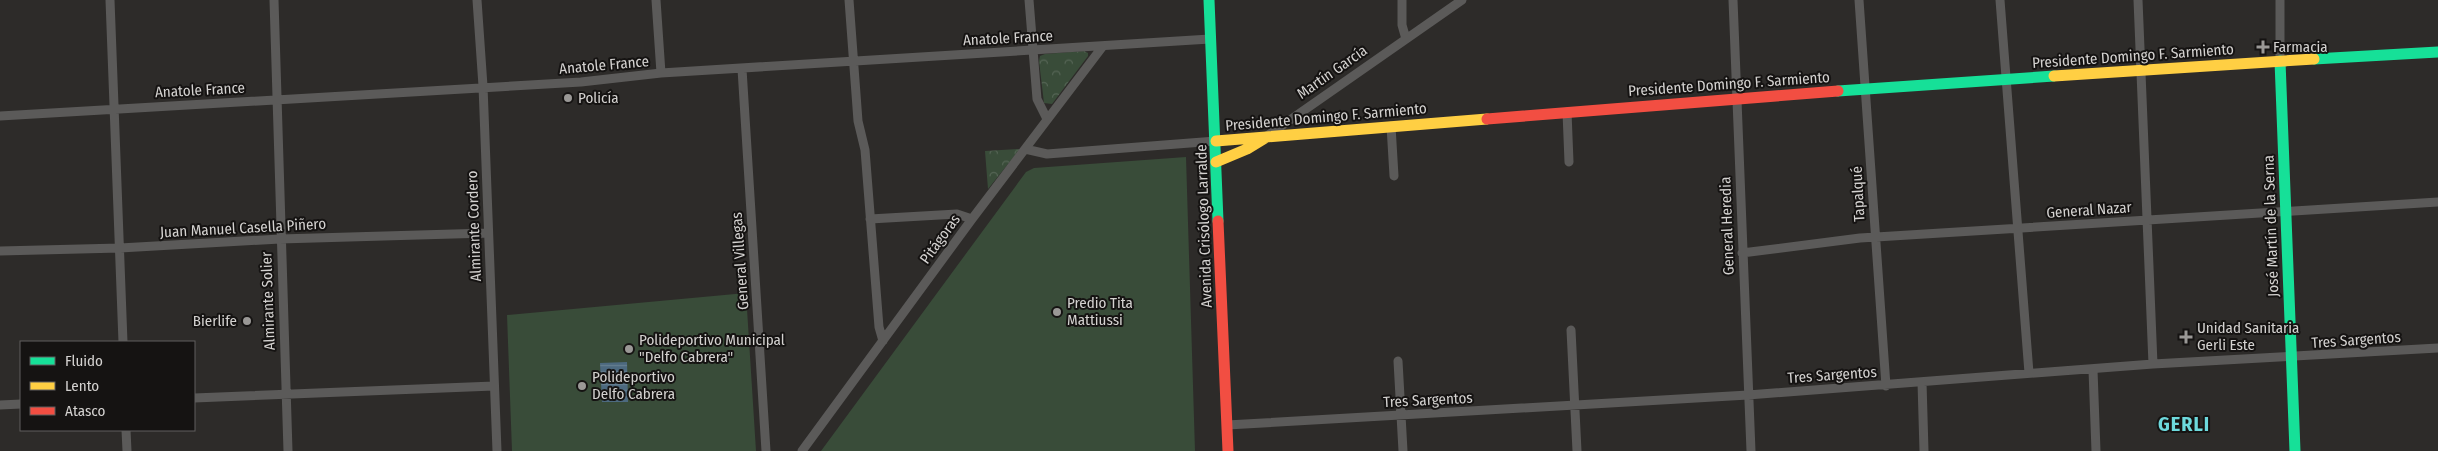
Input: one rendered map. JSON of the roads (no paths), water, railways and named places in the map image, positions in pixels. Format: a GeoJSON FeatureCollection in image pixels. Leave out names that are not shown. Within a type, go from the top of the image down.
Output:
{"type":"FeatureCollection","features":[{"type":"Feature","properties":{"kind":"street"},"geometry":{"type":"LineString","coordinates":[[110,0],[123,341]]}},
{"type":"Feature","properties":{"kind":"street","name":"Almirante Solier"},"geometry":{"type":"LineString","coordinates":[[274,0],[288,451]]}},
{"type":"Feature","properties":{"kind":"street","name":"Almirante Cordero"},"geometry":{"type":"LineString","coordinates":[[477,0],[496,451]]}},
{"type":"Feature","properties":{"kind":"street"},"geometry":{"type":"LineString","coordinates":[[656,0],[661,73]]}},
{"type":"Feature","properties":{"kind":"street"},"geometry":{"type":"LineString","coordinates":[[849,0],[858,121],[865,150],[879,327],[882,341]]}},
{"type":"Feature","properties":{"kind":"street"},"geometry":{"type":"LineString","coordinates":[[1029,0],[1037,99],[1046,120]]}},
{"type":"Feature","properties":{"kind":"street","name":"Avenida Crisólogo Larralde"},"geometry":{"type":"LineString","coordinates":[[1209,0],[1212,141],[1216,162],[1228,451]]}},
{"type":"Feature","properties":{"kind":"street"},"geometry":{"type":"LineString","coordinates":[[1402,0],[1402,25],[1406,38]]}},
{"type":"Feature","properties":{"kind":"street","name":"Martín García"},"geometry":{"type":"LineString","coordinates":[[1216,162],[1247,150],[1267,137],[1462,0]]}},
{"type":"Feature","properties":{"kind":"street","name":"General Heredia"},"geometry":{"type":"LineString","coordinates":[[1733,0],[1751,451]]}},
{"type":"Feature","properties":{"kind":"street","name":"Tapalqué"},"geometry":{"type":"LineString","coordinates":[[1859,0],[1886,386]]}},
{"type":"Feature","properties":{"kind":"street"},"geometry":{"type":"LineString","coordinates":[[2000,0],[2016,228],[2029,373]]}},
{"type":"Feature","properties":{"kind":"street"},"geometry":{"type":"LineString","coordinates":[[2138,0],[2153,364]]}},
{"type":"Feature","properties":{"kind":"street","name":"José Martín de la Serna"},"geometry":{"type":"LineString","coordinates":[[2280,0],[2285,212],[2295,451]]}},
{"type":"Feature","properties":{"kind":"street","name":"Anatole France"},"geometry":{"type":"LineString","coordinates":[[0,116],[482,86],[581,82],[661,73],[1210,39]]}},
{"type":"Feature","properties":{"kind":"street","name":"Pitágoras"},"geometry":{"type":"LineString","coordinates":[[802,451],[1024,149],[1103,46]]}},
{"type":"Feature","properties":{"kind":"street","name":"Presidente Domingo F. Sarmiento"},"geometry":{"type":"LineString","coordinates":[[1024,149],[1047,154],[1866,89],[2005,81],[2280,60],[2438,52]]}},
{"type":"Feature","properties":{"kind":"street","name":"General Villegas"},"geometry":{"type":"LineString","coordinates":[[742,69],[766,451]]}},
{"type":"Feature","properties":{"kind":"street"},"geometry":{"type":"LineString","coordinates":[[1567,112],[1569,162]]}},
{"type":"Feature","properties":{"kind":"street"},"geometry":{"type":"LineString","coordinates":[[1391,126],[1394,176]]}},
{"type":"Feature","properties":{"kind":"street","name":"General Nazar"},"geometry":{"type":"LineString","coordinates":[[1742,253],[1875,237],[2438,202]]}},
{"type":"Feature","properties":{"kind":"street"},"geometry":{"type":"LineString","coordinates":[[870,219],[957,214],[972,219]]}},
{"type":"Feature","properties":{"kind":"street","name":"Juan Manuel Casella Piñero"},"geometry":{"type":"LineString","coordinates":[[0,251],[488,233]]}},
{"type":"Feature","properties":{"kind":"street"},"geometry":{"type":"LineString","coordinates":[[1571,330],[1577,451]]}},
{"type":"Feature","properties":{"kind":"street","name":"Tres Sargentos"},"geometry":{"type":"LineString","coordinates":[[1227,425],[1886,386],[2153,364],[2438,348]]}},
{"type":"Feature","properties":{"kind":"street"},"geometry":{"type":"LineString","coordinates":[[1398,361],[1403,451]]}},
{"type":"Feature","properties":{"kind":"street"},"geometry":{"type":"LineString","coordinates":[[2093,370],[2096,451]]}},
{"type":"Feature","properties":{"kind":"street"},"geometry":{"type":"LineString","coordinates":[[1922,382],[1924,451]]}},
{"type":"Feature","properties":{"kind":"street"},"geometry":{"type":"LineString","coordinates":[[195,398],[494,386]]}},
{"type":"Feature","properties":{"kind":"street"},"geometry":{"type":"LineString","coordinates":[[0,405],[20,404]]}},
{"type":"Feature","properties":{"kind":"street"},"geometry":{"type":"LineString","coordinates":[[126,431],[127,451]]}},
{"type":"Feature","properties":{"kind":"water"},"geometry":{"type":"Polygon","coordinates":[[[627,362],[628,402],[602,402],[600,363],[627,362]]]}},
{"type":"Feature","properties":{"kind":"place","name":"Farmacia"},"geometry":{"type":"Point","coordinates":[2263,47]}},
{"type":"Feature","properties":{"kind":"place","name":"Policía"},"geometry":{"type":"Point","coordinates":[568,98]}},
{"type":"Feature","properties":{"kind":"place","name":"Predio Tita Mattiussi"},"geometry":{"type":"Point","coordinates":[1057,312]}},
{"type":"Feature","properties":{"kind":"place","name":"Bierlife"},"geometry":{"type":"Point","coordinates":[247,321]}},
{"type":"Feature","properties":{"kind":"place","name":"Unidad Sanitaria Gerli Este"},"geometry":{"type":"Point","coordinates":[2186,337]}},
{"type":"Feature","properties":{"kind":"place","name":"Polideportivo Municipal \"Delfo Cabrera\""},"geometry":{"type":"Point","coordinates":[629,349]}},
{"type":"Feature","properties":{"kind":"place","name":"Polideportivo Delfo Cabrera"},"geometry":{"type":"Point","coordinates":[582,386]}},
{"type":"Feature","properties":{"kind":"district","name":"GERLI"},"geometry":{"type":"Point","coordinates":[2184,424]}}]}
